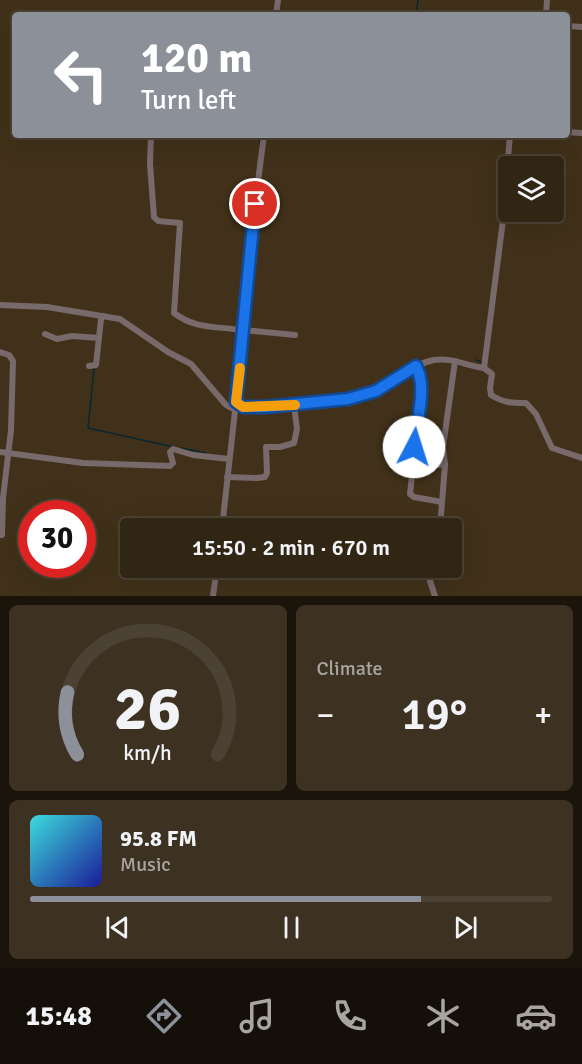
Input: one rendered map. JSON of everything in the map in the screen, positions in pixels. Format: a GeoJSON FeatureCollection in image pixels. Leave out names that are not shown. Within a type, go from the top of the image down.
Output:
{"type":"FeatureCollection","features":[{"type":"Feature","properties":{"kind":"street"},"geometry":{"type":"LineString","coordinates":[[151,138],[150,164],[155,220],[179,222],[180,224],[174,313],[185,322],[193,324],[295,335]]}},
{"type":"Feature","properties":{"kind":"street"},"geometry":{"type":"LineString","coordinates":[[223,518],[236,406],[252,228],[264,138]]}},
{"type":"Feature","properties":{"kind":"street"},"geometry":{"type":"LineString","coordinates":[[484,368],[510,138]]}},
{"type":"Feature","properties":{"kind":"street"},"geometry":{"type":"LineString","coordinates":[[0,306],[47,307],[120,319],[168,352],[191,364],[226,405],[243,407],[294,405],[348,399],[376,391],[416,366],[434,360],[455,361],[484,368],[492,374],[491,395],[502,402],[526,403],[532,408],[552,448],[582,458]]}},
{"type":"Feature","properties":{"kind":"street"},"geometry":{"type":"LineString","coordinates":[[89,366],[96,365],[104,316]]}},
{"type":"Feature","properties":{"kind":"street"},"geometry":{"type":"LineString","coordinates":[[45,333],[57,339],[72,336],[99,338]]}},
{"type":"Feature","properties":{"kind":"street"},"geometry":{"type":"LineString","coordinates":[[0,352],[9,355],[13,361],[11,430],[3,453],[2,535],[0,535]]}},
{"type":"Feature","properties":{"kind":"street"},"geometry":{"type":"LineString","coordinates":[[441,518],[445,465],[443,447],[455,361]]}},
{"type":"Feature","properties":{"kind":"street"},"geometry":{"type":"LineString","coordinates":[[416,366],[421,375],[422,385],[411,496],[442,502]]}},
{"type":"Feature","properties":{"kind":"street"},"geometry":{"type":"LineString","coordinates":[[227,477],[265,477],[267,473],[266,447],[280,447],[294,443],[297,429],[294,405]]}},
{"type":"Feature","properties":{"kind":"street"},"geometry":{"type":"LineString","coordinates":[[3,453],[111,465],[160,464],[170,466],[173,463],[170,452],[173,449],[193,455],[229,459]]}},
{"type":"Feature","properties":{"kind":"street"},"geometry":{"type":"LineString","coordinates":[[413,463],[445,465]]}},
{"type":"Feature","properties":{"kind":"street"},"geometry":{"type":"LineString","coordinates":[[213,596],[215,578]]}},
{"type":"Feature","properties":{"kind":"street"},"geometry":{"type":"LineString","coordinates":[[431,578],[430,581],[435,596]]}},
{"type":"Feature","properties":{"kind":"waterway"},"geometry":{"type":"LineString","coordinates":[[416,12],[418,0]]}},
{"type":"Feature","properties":{"kind":"waterway"},"geometry":{"type":"LineString","coordinates":[[260,138],[260,146]]}},
{"type":"Feature","properties":{"kind":"waterway"},"geometry":{"type":"LineString","coordinates":[[476,360],[482,362]]}},
{"type":"Feature","properties":{"kind":"waterway"},"geometry":{"type":"LineString","coordinates":[[94,369],[88,428],[174,447]]}},
{"type":"Feature","properties":{"kind":"waterway"},"geometry":{"type":"LineString","coordinates":[[181,448],[206,453]]}},
{"type":"Feature","properties":{"kind":"slow traffic"},"geometry":{"type":"LineString","coordinates":[[240,368],[236,402],[243,407],[295,405]]}},
{"type":"Feature","properties":{"kind":"route"},"geometry":{"type":"LineString","coordinates":[[255,204],[236,402],[243,407],[266,407],[348,399],[376,391],[416,366],[421,375],[422,385],[414,447]]}}]}
